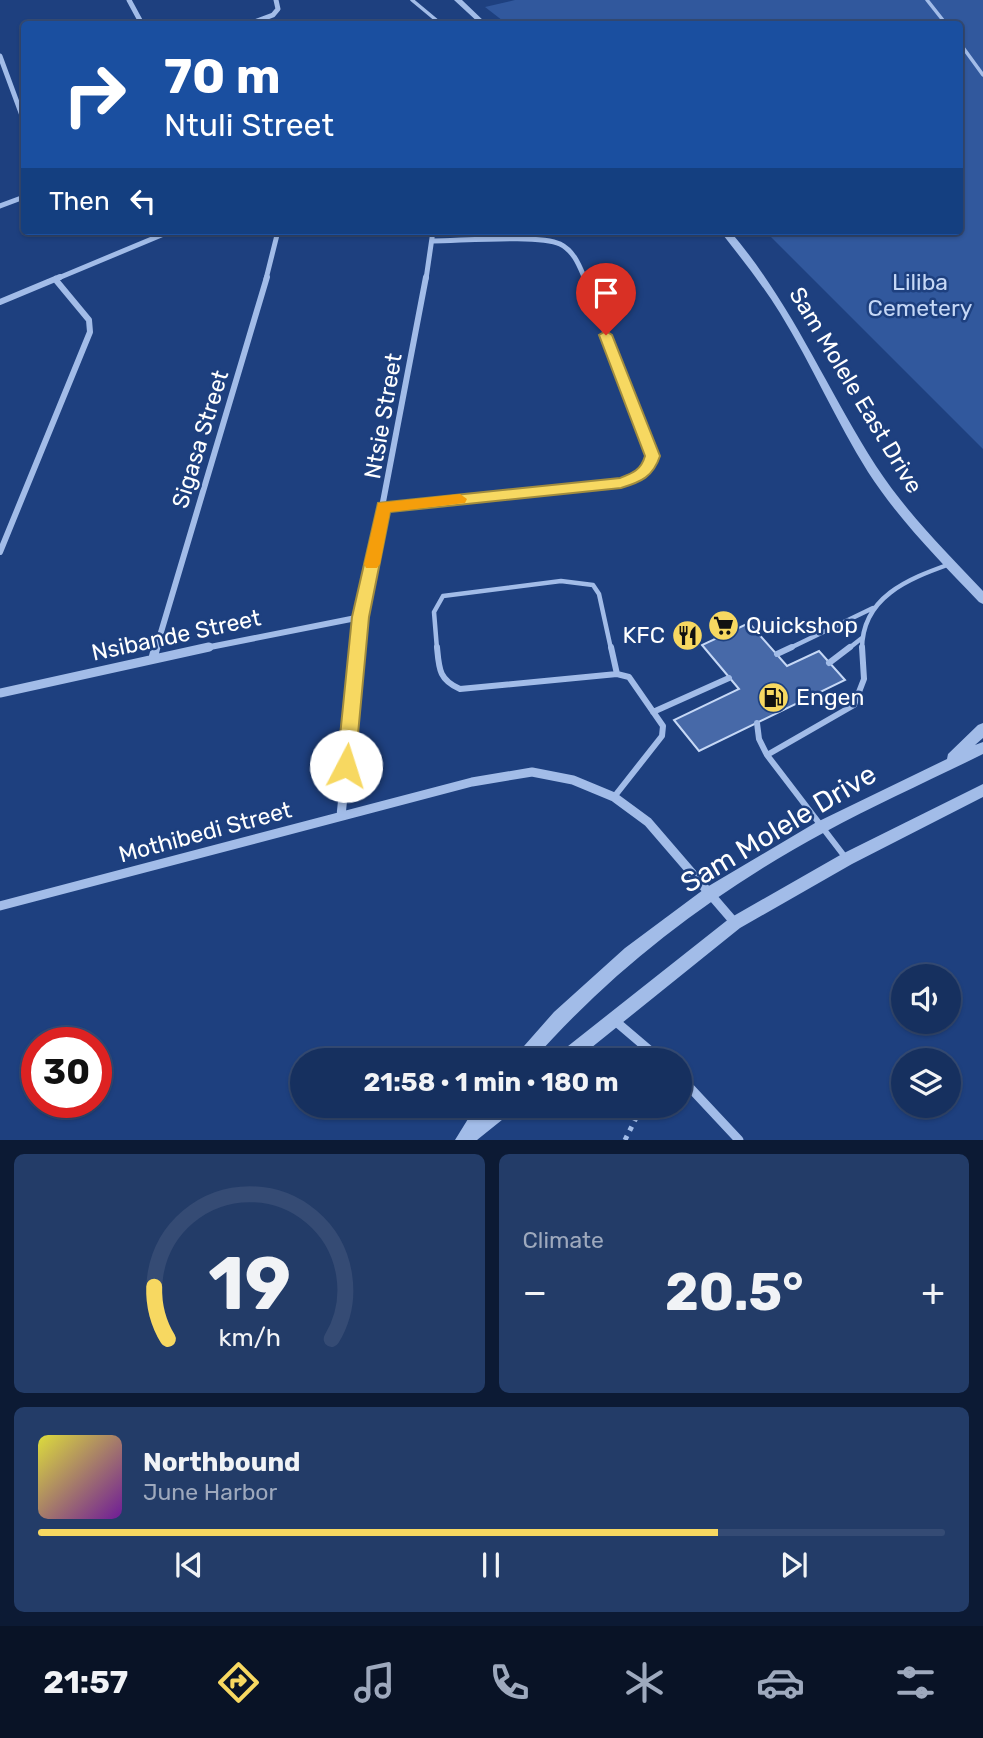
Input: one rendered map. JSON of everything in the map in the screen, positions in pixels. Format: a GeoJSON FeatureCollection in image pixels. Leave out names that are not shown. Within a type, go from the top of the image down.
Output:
{"type":"FeatureCollection","features":[{"type":"Feature","properties":{"kind":"street"},"geometry":{"type":"LineString","coordinates":[[129,0],[140,21]]}},
{"type":"Feature","properties":{"kind":"street"},"geometry":{"type":"LineString","coordinates":[[257,21],[273,15],[278,9],[276,0]]}},
{"type":"Feature","properties":{"kind":"street"},"geometry":{"type":"LineString","coordinates":[[458,0],[481,21]]}},
{"type":"Feature","properties":{"kind":"street"},"geometry":{"type":"LineString","coordinates":[[0,56],[21,113]]}},
{"type":"Feature","properties":{"kind":"street"},"geometry":{"type":"LineString","coordinates":[[17,102],[21,100]]}},
{"type":"Feature","properties":{"kind":"street"},"geometry":{"type":"LineString","coordinates":[[0,206],[21,198]]}},
{"type":"Feature","properties":{"kind":"street"},"geometry":{"type":"LineString","coordinates":[[0,302],[161,235]]}},
{"type":"Feature","properties":{"kind":"street","name":"Sigasa Street"},"geometry":{"type":"LineString","coordinates":[[153,657],[278,235]]}},
{"type":"Feature","properties":{"kind":"street","name":"Ntsie Street"},"geometry":{"type":"LineString","coordinates":[[341,816],[361,617],[384,507],[433,235]]}},
{"type":"Feature","properties":{"kind":"street","name":"Sam Molele East Drive"},"geometry":{"type":"LineString","coordinates":[[729,235],[749,256],[773,292],[873,470],[910,521],[983,598]]}},
{"type":"Feature","properties":{"kind":"street"},"geometry":{"type":"LineString","coordinates":[[384,507],[621,483],[640,476],[649,468],[653,456],[578,262],[570,251],[548,240],[433,242]]}},
{"type":"Feature","properties":{"kind":"street"},"geometry":{"type":"LineString","coordinates":[[0,552],[90,332],[89,320],[55,279]]}},
{"type":"Feature","properties":{"kind":"street","name":"Nsibande Street"},"geometry":{"type":"LineString","coordinates":[[0,693],[153,657],[361,617]]}},
{"type":"Feature","properties":{"kind":"street"},"geometry":{"type":"LineString","coordinates":[[948,763],[983,729]]}},
{"type":"Feature","properties":{"kind":"street","name":"Sam Molele Drive"},"geometry":{"type":"LineString","coordinates":[[533,1048],[559,1018],[631,953],[712,892],[820,827],[983,748]]}},
{"type":"Feature","properties":{"kind":"street","name":"Mothibedi Street"},"geometry":{"type":"LineString","coordinates":[[0,906],[472,782],[532,772],[573,780],[614,797],[648,822],[712,892],[735,923]]}},
{"type":"Feature","properties":{"kind":"street"},"geometry":{"type":"LineString","coordinates":[[579,1048],[735,923],[847,859],[983,790]]}},
{"type":"Feature","properties":{"kind":"street"},"geometry":{"type":"LineString","coordinates":[[614,1020],[647,1048]]}},
{"type":"Feature","properties":{"kind":"street"},"geometry":{"type":"LineString","coordinates":[[692,1090],[739,1139]]}},
{"type":"Feature","properties":{"kind":"street"},"geometry":{"type":"LineString","coordinates":[[463,1139],[478,1118]]}},
{"type":"Feature","properties":{"kind":"street"},"geometry":{"type":"LineString","coordinates":[[463,1139],[490,1118]]}},
{"type":"Feature","properties":{"kind":"lane"},"geometry":{"type":"LineString","coordinates":[[412,0],[437,21]]}},
{"type":"Feature","properties":{"kind":"lane"},"geometry":{"type":"LineString","coordinates":[[927,0],[944,21]]}},
{"type":"Feature","properties":{"kind":"lane"},"geometry":{"type":"LineString","coordinates":[[963,48],[983,75]]}},
{"type":"Feature","properties":{"kind":"lane"},"geometry":{"type":"LineString","coordinates":[[767,755],[854,705],[863,692],[865,676],[862,638],[875,606],[902,584],[951,564]]}},
{"type":"Feature","properties":{"kind":"lane"},"geometry":{"type":"LineString","coordinates":[[614,797],[662,736],[663,726],[629,677],[617,674],[460,690],[446,683],[439,673],[434,611],[436,603],[443,596],[561,581],[593,585],[599,594],[617,674]]}},
{"type":"Feature","properties":{"kind":"lane"},"geometry":{"type":"LineString","coordinates":[[777,654],[875,606]]}},
{"type":"Feature","properties":{"kind":"lane"},"geometry":{"type":"LineString","coordinates":[[829,663],[862,638]]}},
{"type":"Feature","properties":{"kind":"lane"},"geometry":{"type":"LineString","coordinates":[[653,712],[729,678]]}},
{"type":"Feature","properties":{"kind":"lane"},"geometry":{"type":"LineString","coordinates":[[757,723],[759,739],[767,755],[847,859]]}},
{"type":"Feature","properties":{"kind":"path"},"geometry":{"type":"LineString","coordinates":[[625,1139],[636,1118]]}},
{"type":"Feature","properties":{"kind":"green space","name":"Liliba Cemetery"},"geometry":{"type":"Polygon","coordinates":[[[515,0],[983,0],[983,449],[769,235],[963,235],[963,21],[503,21],[485,7],[515,0]]]}},
{"type":"Feature","properties":{"kind":"building"},"geometry":{"type":"Polygon","coordinates":[[[749,623],[787,666],[819,651],[845,680],[699,751],[674,720],[739,689],[702,645],[749,623]]]}},
{"type":"Feature","properties":{"kind":"slow traffic"},"geometry":{"type":"LineString","coordinates":[[372,564],[384,507],[460,499]]}},
{"type":"Feature","properties":{"kind":"place","name":"Quickshop"},"geometry":{"type":"Point","coordinates":[723,625]}},
{"type":"Feature","properties":{"kind":"place","name":"KFC"},"geometry":{"type":"Point","coordinates":[688,635]}},
{"type":"Feature","properties":{"kind":"place","name":"Engen"},"geometry":{"type":"Point","coordinates":[773,697]}},
{"type":"Feature","properties":{"kind":"route"},"geometry":{"type":"LineString","coordinates":[[346,766],[361,617],[384,507],[621,483],[631,481],[649,468],[653,456],[606,335]]}}]}
